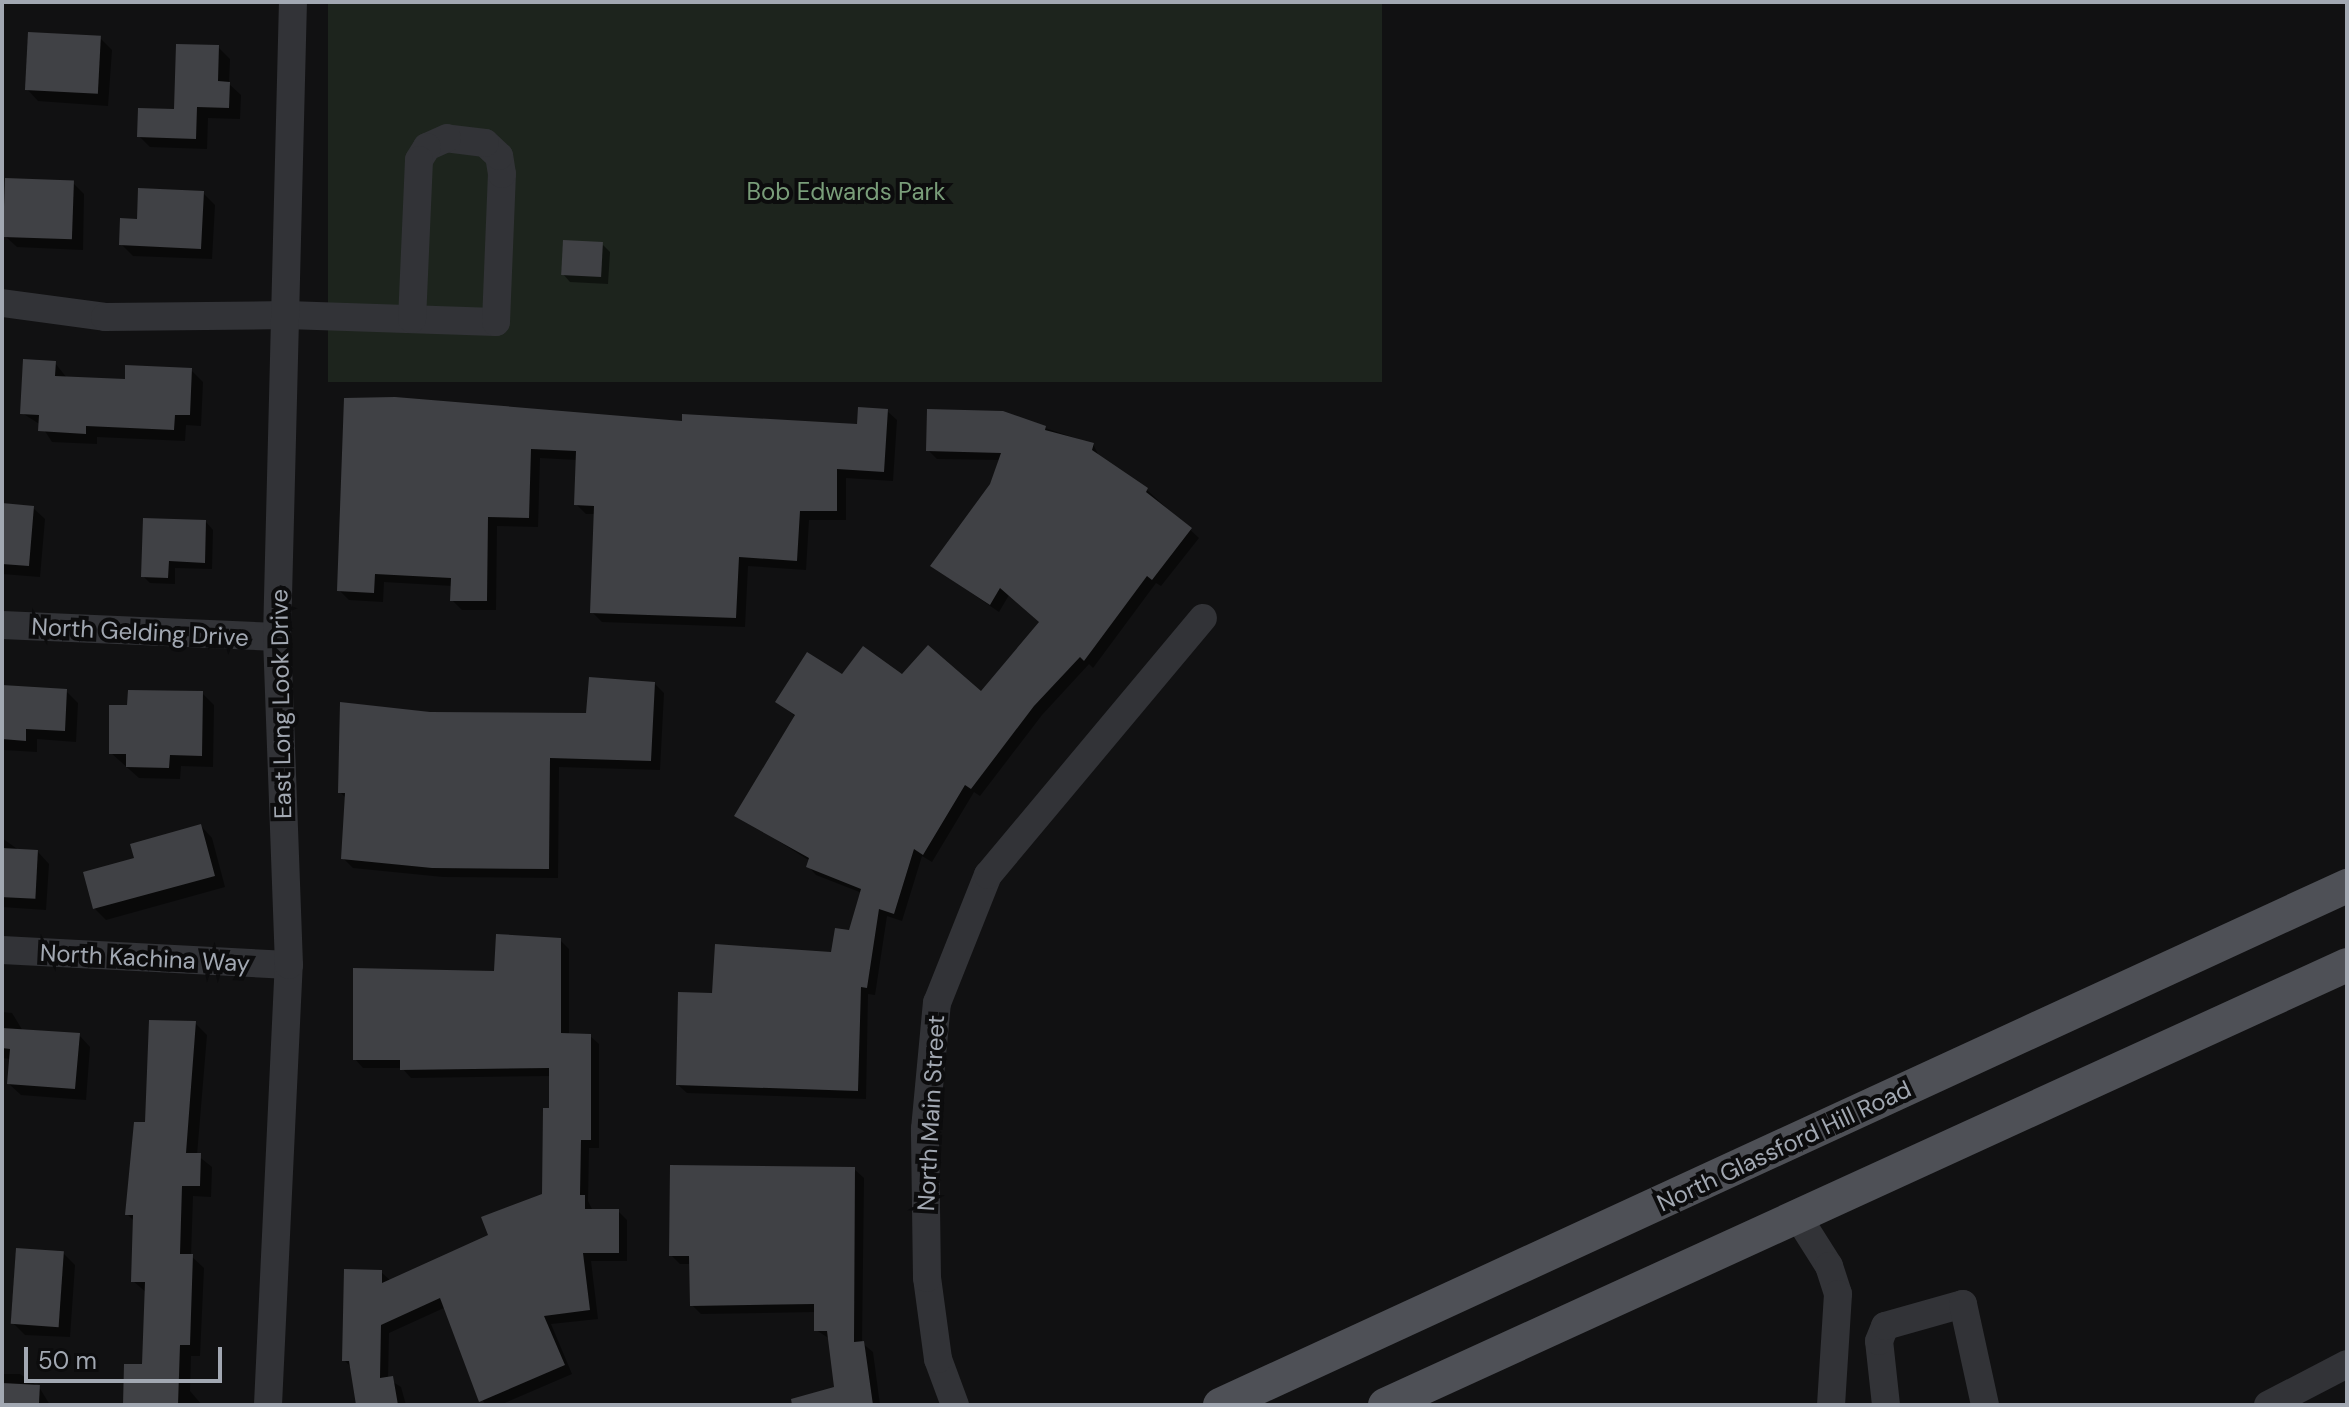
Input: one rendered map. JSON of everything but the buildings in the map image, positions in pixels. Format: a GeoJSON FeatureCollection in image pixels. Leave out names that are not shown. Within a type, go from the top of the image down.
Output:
{"type":"FeatureCollection","features":[{"type":"Feature","properties":{"kind":"main road","name":"North Glassford Hill Road"},"geometry":{"type":"LineString","coordinates":[[1220,1405],[2347,886]]}},
{"type":"Feature","properties":{"kind":"main road"},"geometry":{"type":"LineString","coordinates":[[1385,1405],[2347,965]]}},
{"type":"Feature","properties":{"kind":"street","name":"East Long Look Drive"},"geometry":{"type":"LineString","coordinates":[[268,1405],[289,965],[277,637],[293,2]]}},
{"type":"Feature","properties":{"kind":"street"},"geometry":{"type":"LineString","coordinates":[[2,303],[105,317],[287,315],[496,322],[502,174],[499,156],[485,143],[447,138],[427,147],[419,160],[412,319]]}},
{"type":"Feature","properties":{"kind":"street","name":"North Main Street"},"geometry":{"type":"LineString","coordinates":[[955,1405],[938,1359],[927,1278],[925,1129],[937,1003],[988,875],[1203,618]]}},
{"type":"Feature","properties":{"kind":"street","name":"North Gelding Drive"},"geometry":{"type":"LineString","coordinates":[[2,625],[277,637]]}},
{"type":"Feature","properties":{"kind":"street","name":"North Kachina Way"},"geometry":{"type":"LineString","coordinates":[[2,950],[289,965]]}},
{"type":"Feature","properties":{"kind":"street"},"geometry":{"type":"LineString","coordinates":[[1798,1217],[1829,1266],[1838,1294],[1831,1405]]}},
{"type":"Feature","properties":{"kind":"street"},"geometry":{"type":"LineString","coordinates":[[1886,1405],[1879,1341],[1885,1326],[1963,1304],[1985,1405]]}},
{"type":"Feature","properties":{"kind":"street"},"geometry":{"type":"LineString","coordinates":[[2268,1405],[2347,1364]]}},
{"type":"Feature","properties":{"kind":"green space","name":"Bob Edwards Park"},"geometry":{"type":"Polygon","coordinates":[[[328,2],[1382,2],[1382,382],[328,382],[328,2]]]}}]}
